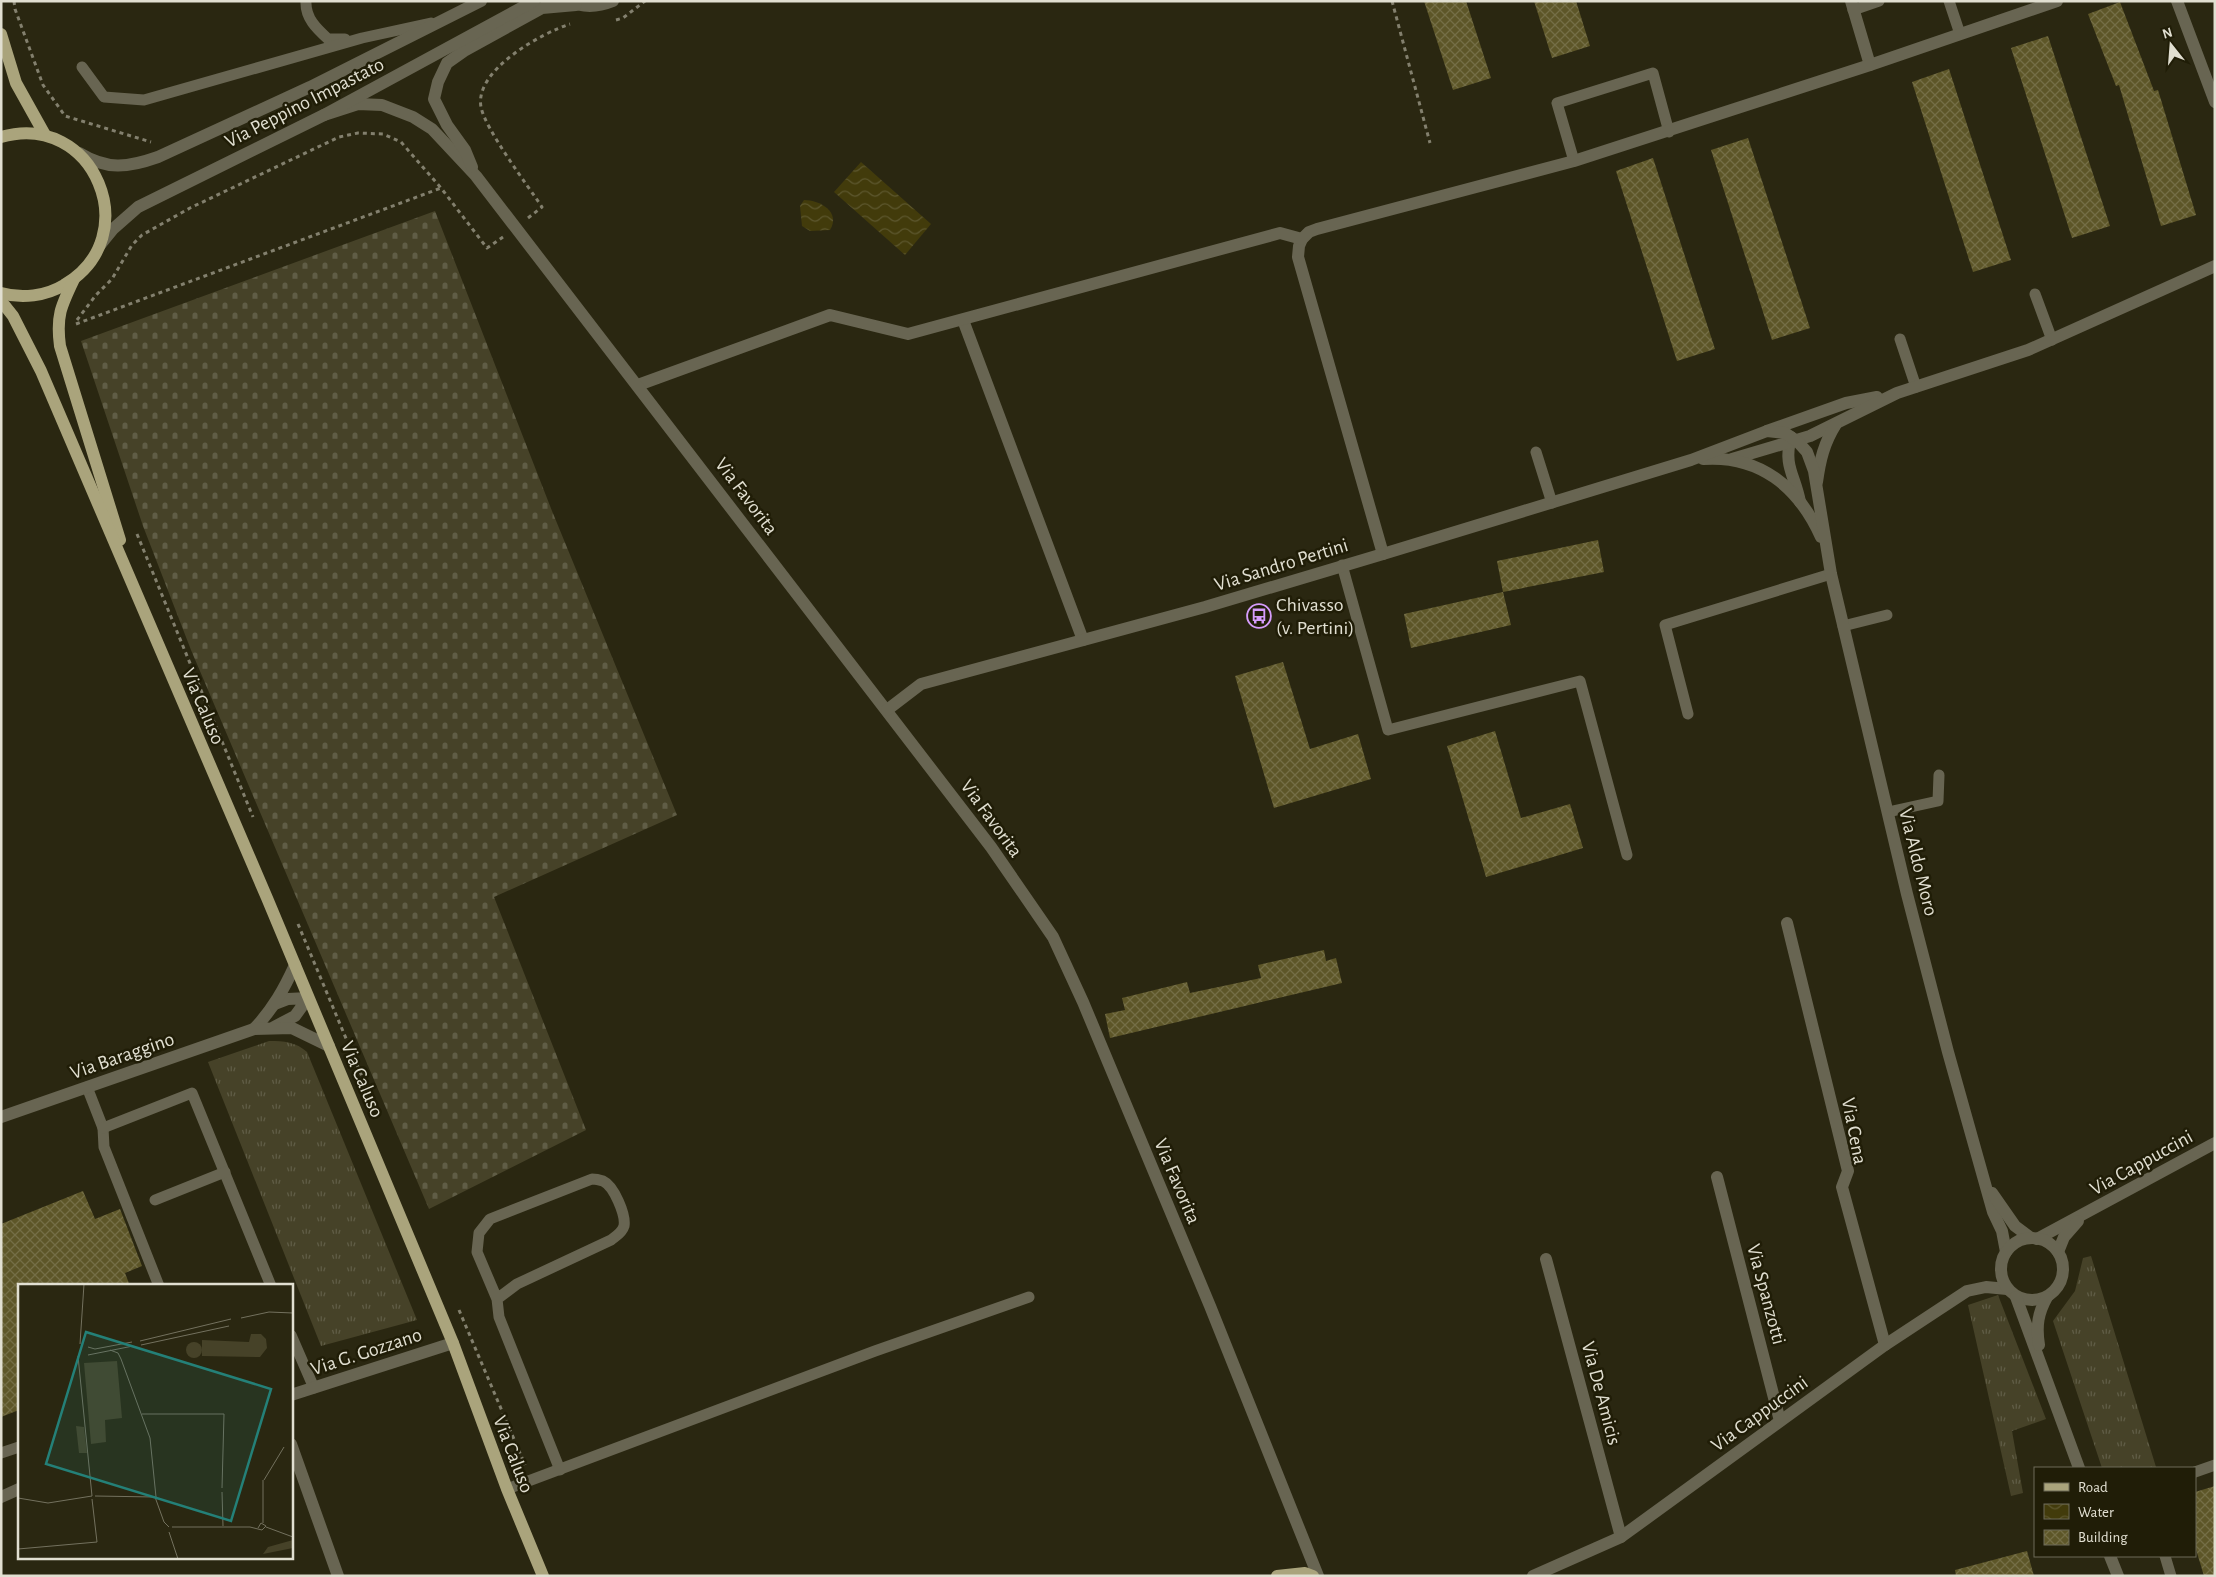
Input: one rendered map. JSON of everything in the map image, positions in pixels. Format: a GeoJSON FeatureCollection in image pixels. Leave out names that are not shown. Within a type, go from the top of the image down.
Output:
{"type":"FeatureCollection","features":[{"type":"Feature","properties":{"kind":"main road"},"geometry":{"type":"LineString","coordinates":[[1,34],[16,83],[45,136]]}},
{"type":"Feature","properties":{"kind":"main road"},"geometry":{"type":"LineString","coordinates":[[1,137],[26,133],[45,136],[62,142],[74,150],[88,164],[99,181],[105,204],[105,228],[100,246],[88,266],[74,279],[57,289],[40,294],[24,296],[1,293]]}},
{"type":"Feature","properties":{"kind":"main road","name":"Via Caluso"},"geometry":{"type":"LineString","coordinates":[[74,279],[59,314],[57,326],[60,346],[138,600]]}},
{"type":"Feature","properties":{"kind":"main road","name":"Via Caluso"},"geometry":{"type":"LineString","coordinates":[[1,301],[13,316],[41,371],[329,1046],[453,1343],[507,1488],[543,1576]]}},
{"type":"Feature","properties":{"kind":"main road"},"geometry":{"type":"LineString","coordinates":[[1277,1576],[1305,1573],[1313,1576]]}},
{"type":"Feature","properties":{"kind":"street","name":"Via Peppino Impastato"},"geometry":{"type":"LineString","coordinates":[[74,150],[94,162],[108,165],[139,164],[310,87],[481,1]]}},
{"type":"Feature","properties":{"kind":"street","name":"Via Peppino Impastato"},"geometry":{"type":"LineString","coordinates":[[100,246],[113,229],[138,208],[324,115],[534,1]]}},
{"type":"Feature","properties":{"kind":"street","name":"Via Favorita"},"geometry":{"type":"LineString","coordinates":[[476,176],[465,150],[447,125],[434,99],[438,82],[447,63],[464,51],[542,8],[573,3],[594,7],[613,1]]}},
{"type":"Feature","properties":{"kind":"street"},"geometry":{"type":"LineString","coordinates":[[2177,1],[2215,102]]}},
{"type":"Feature","properties":{"kind":"street"},"geometry":{"type":"LineString","coordinates":[[1383,554],[1298,257],[1302,239],[1309,232],[1574,161],[1669,132],[2055,2]]}},
{"type":"Feature","properties":{"kind":"street"},"geometry":{"type":"LineString","coordinates":[[1852,5],[1870,65]]}},
{"type":"Feature","properties":{"kind":"street","name":"Via Favorita"},"geometry":{"type":"LineString","coordinates":[[324,115],[358,104],[382,105],[413,116],[432,129],[476,176],[991,847],[1053,937],[1083,1002],[1203,1288],[1318,1576]]}},
{"type":"Feature","properties":{"kind":"street"},"geometry":{"type":"LineString","coordinates":[[638,385],[830,315],[908,334],[1280,233],[1292,234],[1302,239]]}},
{"type":"Feature","properties":{"kind":"street"},"geometry":{"type":"LineString","coordinates":[[1691,460],[1846,403],[1897,393],[2028,350],[2215,266]]}},
{"type":"Feature","properties":{"kind":"street"},"geometry":{"type":"LineString","coordinates":[[963,320],[1083,640]]}},
{"type":"Feature","properties":{"kind":"street"},"geometry":{"type":"LineString","coordinates":[[1732,459],[1792,440],[1838,422],[1897,393]]}},
{"type":"Feature","properties":{"kind":"street"},"geometry":{"type":"LineString","coordinates":[[1797,420],[1792,440],[1787,450],[1788,466],[1800,502]]}},
{"type":"Feature","properties":{"kind":"street"},"geometry":{"type":"LineString","coordinates":[[1817,485],[1820,458],[1827,439],[1838,422]]}},
{"type":"Feature","properties":{"kind":"street"},"geometry":{"type":"LineString","coordinates":[[1767,431],[1785,433],[1807,452],[1817,485],[1827,551]]}},
{"type":"Feature","properties":{"kind":"street"},"geometry":{"type":"LineString","coordinates":[[1691,460],[1732,459],[1750,465],[1787,486],[1815,524],[1827,551]]}},
{"type":"Feature","properties":{"kind":"street","name":"Via Sandro Pertini"},"geometry":{"type":"LineString","coordinates":[[887,710],[921,684],[1205,607],[1691,460]]}},
{"type":"Feature","properties":{"kind":"street","name":"Via Aldo Moro"},"geometry":{"type":"LineString","coordinates":[[1827,551],[1843,626],[1948,1052],[1992,1212],[2002,1231],[2006,1252]]}},
{"type":"Feature","properties":{"kind":"street","name":"Via Cena"},"geometry":{"type":"LineString","coordinates":[[1786,923],[1848,1171],[1842,1187],[1885,1345]]}},
{"type":"Feature","properties":{"kind":"street"},"geometry":{"type":"LineString","coordinates":[[254,1029],[275,1004],[294,964]]}},
{"type":"Feature","properties":{"kind":"street"},"geometry":{"type":"LineString","coordinates":[[275,1004],[288,999],[308,998]]}},
{"type":"Feature","properties":{"kind":"street","name":"Via Baraggino"},"geometry":{"type":"LineString","coordinates":[[274,1027],[295,1016],[308,998]]}},
{"type":"Feature","properties":{"kind":"street","name":"Via Baraggino"},"geometry":{"type":"LineString","coordinates":[[1,1117],[254,1029],[292,1028],[329,1046]]}},
{"type":"Feature","properties":{"kind":"street","name":"Via Cappuccini"},"geometry":{"type":"LineString","coordinates":[[2034,1238],[2086,1213],[2215,1143]]}},
{"type":"Feature","properties":{"kind":"street","name":"Via Spanzotti"},"geometry":{"type":"LineString","coordinates":[[1717,1177],[1780,1421]]}},
{"type":"Feature","properties":{"kind":"street","name":"Via Aldo Moro"},"geometry":{"type":"LineString","coordinates":[[1984,1179],[2001,1208],[2015,1226],[2034,1238]]}},
{"type":"Feature","properties":{"kind":"street","name":"Via Cappuccini"},"geometry":{"type":"LineString","coordinates":[[2058,1252],[2070,1229],[2086,1213]]}},
{"type":"Feature","properties":{"kind":"street"},"geometry":{"type":"LineString","coordinates":[[2043,1367],[2037,1331],[2039,1312],[2047,1297],[2055,1291],[2061,1282],[2063,1272],[2058,1252],[2052,1246],[2034,1238],[2012,1245],[2006,1252],[2001,1271],[2043,1367],[2079,1467]]}},
{"type":"Feature","properties":{"kind":"street","name":"Via De Amicis"},"geometry":{"type":"LineString","coordinates":[[1546,1259],[1621,1537]]}},
{"type":"Feature","properties":{"kind":"street","name":"Via Cappuccini"},"geometry":{"type":"LineString","coordinates":[[1533,1576],[1621,1537],[1885,1345],[1967,1291],[1986,1287],[2012,1293]]}},
{"type":"Feature","properties":{"kind":"street"},"geometry":{"type":"LineString","coordinates":[[2012,1293],[2032,1300],[2047,1297]]}},
{"type":"Feature","properties":{"kind":"street","name":"Via G. Gozzano"},"geometry":{"type":"LineString","coordinates":[[292,1395],[453,1343]]}},
{"type":"Feature","properties":{"kind":"street"},"geometry":{"type":"LineString","coordinates":[[292,1447],[338,1576]]}},
{"type":"Feature","properties":{"kind":"street"},"geometry":{"type":"LineString","coordinates":[[1,1497],[18,1489]]}},
{"type":"Feature","properties":{"kind":"street"},"geometry":{"type":"LineString","coordinates":[[2110,1557],[2118,1576]]}},
{"type":"Feature","properties":{"kind":"lane"},"geometry":{"type":"LineString","coordinates":[[306,1],[306,7],[312,23],[328,39],[362,38]]}},
{"type":"Feature","properties":{"kind":"lane"},"geometry":{"type":"LineString","coordinates":[[1852,5],[1879,1]]}},
{"type":"Feature","properties":{"kind":"lane"},"geometry":{"type":"LineString","coordinates":[[1949,1],[1960,34]]}},
{"type":"Feature","properties":{"kind":"lane"},"geometry":{"type":"LineString","coordinates":[[82,67],[104,97],[144,100],[362,38],[442,21]]}},
{"type":"Feature","properties":{"kind":"lane"},"geometry":{"type":"LineString","coordinates":[[1574,161],[1557,103],[1653,74],[1669,132]]}},
{"type":"Feature","properties":{"kind":"lane"},"geometry":{"type":"LineString","coordinates":[[2035,294],[2052,340]]}},
{"type":"Feature","properties":{"kind":"lane"},"geometry":{"type":"LineString","coordinates":[[1900,339],[1916,387]]}},
{"type":"Feature","properties":{"kind":"lane"},"geometry":{"type":"LineString","coordinates":[[1536,452],[1552,503]]}},
{"type":"Feature","properties":{"kind":"lane"},"geometry":{"type":"LineString","coordinates":[[1342,565],[1388,730],[1580,681],[1628,855]]}},
{"type":"Feature","properties":{"kind":"lane"},"geometry":{"type":"LineString","coordinates":[[1688,714],[1665,625],[1831,574]]}},
{"type":"Feature","properties":{"kind":"lane"},"geometry":{"type":"LineString","coordinates":[[1843,626],[1887,615]]}},
{"type":"Feature","properties":{"kind":"lane"},"geometry":{"type":"LineString","coordinates":[[1888,812],[1938,801],[1939,775]]}},
{"type":"Feature","properties":{"kind":"lane"},"geometry":{"type":"LineString","coordinates":[[87,1087],[104,1128],[104,1147],[158,1284]]}},
{"type":"Feature","properties":{"kind":"lane"},"geometry":{"type":"LineString","coordinates":[[104,1128],[192,1093],[270,1284]]}},
{"type":"Feature","properties":{"kind":"lane"},"geometry":{"type":"LineString","coordinates":[[154,1200],[225,1172]]}},
{"type":"Feature","properties":{"kind":"lane"},"geometry":{"type":"LineString","coordinates":[[497,1299],[517,1284],[620,1234],[624,1225],[620,1207],[612,1189],[604,1181],[592,1179],[490,1219],[479,1233],[477,1252],[497,1299],[499,1317],[560,1470]]}},
{"type":"Feature","properties":{"kind":"lane"},"geometry":{"type":"LineString","coordinates":[[507,1488],[560,1470],[875,1351],[1028,1297]]}},
{"type":"Feature","properties":{"kind":"lane"},"geometry":{"type":"LineString","coordinates":[[292,1337],[314,1388]]}},
{"type":"Feature","properties":{"kind":"lane"},"geometry":{"type":"LineString","coordinates":[[1,1453],[18,1446]]}},
{"type":"Feature","properties":{"kind":"lane"},"geometry":{"type":"LineString","coordinates":[[2196,1472],[2215,1465]]}},
{"type":"Feature","properties":{"kind":"lane"},"geometry":{"type":"LineString","coordinates":[[2165,1557],[2171,1576]]}},
{"type":"Feature","properties":{"kind":"path"},"geometry":{"type":"LineString","coordinates":[[14,1],[15,10],[43,85],[65,116],[156,143]]}},
{"type":"Feature","properties":{"kind":"path"},"geometry":{"type":"LineString","coordinates":[[609,22],[623,18],[645,1]]}},
{"type":"Feature","properties":{"kind":"path"},"geometry":{"type":"LineString","coordinates":[[1392,1],[1430,143]]}},
{"type":"Feature","properties":{"kind":"path"},"geometry":{"type":"LineString","coordinates":[[441,188],[73,325],[96,295],[112,279],[132,245],[142,234],[190,208],[340,137],[358,134],[383,134],[401,142],[441,188],[487,248],[542,207],[488,126],[481,106],[482,90],[497,67],[540,36],[577,23]]}},
{"type":"Feature","properties":{"kind":"path"},"geometry":{"type":"LineString","coordinates":[[137,532],[255,822]]}},
{"type":"Feature","properties":{"kind":"path"},"geometry":{"type":"LineString","coordinates":[[296,918],[373,1103]]}},
{"type":"Feature","properties":{"kind":"path"},"geometry":{"type":"LineString","coordinates":[[456,1301],[528,1473]]}},
{"type":"Feature","properties":{"kind":"green space"},"geometry":{"type":"Polygon","coordinates":[[[435,211],[552,511],[677,815],[494,897],[586,1130],[429,1209],[191,650],[143,526],[81,341],[435,211]]]}},
{"type":"Feature","properties":{"kind":"green space"},"geometry":{"type":"Polygon","coordinates":[[[269,1041],[290,1043],[299,1046],[307,1052],[417,1320],[321,1346],[208,1062],[269,1041]]]}},
{"type":"Feature","properties":{"kind":"green space"},"geometry":{"type":"Polygon","coordinates":[[[2091,1256],[2156,1467],[2102,1467],[2053,1321],[2075,1291],[2083,1258],[2091,1256]]]}},
{"type":"Feature","properties":{"kind":"green space"},"geometry":{"type":"Polygon","coordinates":[[[1998,1295],[2046,1419],[2012,1431],[2023,1493],[2011,1496],[1968,1305],[1998,1295]]]}},
{"type":"Feature","properties":{"kind":"water"},"geometry":{"type":"Polygon","coordinates":[[[861,162],[931,224],[905,255],[834,192],[861,162]]]}},
{"type":"Feature","properties":{"kind":"water"},"geometry":{"type":"Polygon","coordinates":[[[804,200],[816,202],[827,208],[833,218],[830,230],[810,231],[802,226],[800,206],[804,200]]]}},
{"type":"Feature","properties":{"kind":"building"},"geometry":{"type":"Polygon","coordinates":[[[1424,1],[1466,1],[1491,78],[1453,90],[1424,1]]]}},
{"type":"Feature","properties":{"kind":"building"},"geometry":{"type":"Polygon","coordinates":[[[1534,1],[1576,1],[1590,46],[1552,58],[1534,1]]]}},
{"type":"Feature","properties":{"kind":"building"},"geometry":{"type":"Polygon","coordinates":[[[2120,2],[2154,91],[2158,90],[2196,215],[2161,226],[2119,85],[2116,86],[2088,14],[2120,2]]]}},
{"type":"Feature","properties":{"kind":"building"},"geometry":{"type":"Polygon","coordinates":[[[2048,36],[2110,226],[2072,238],[2011,48],[2048,36]]]}},
{"type":"Feature","properties":{"kind":"building"},"geometry":{"type":"Polygon","coordinates":[[[1949,69],[2011,260],[1973,272],[1912,82],[1949,69]]]}},
{"type":"Feature","properties":{"kind":"building"},"geometry":{"type":"Polygon","coordinates":[[[1748,138],[1810,328],[1772,340],[1711,150],[1748,138]]]}},
{"type":"Feature","properties":{"kind":"building"},"geometry":{"type":"Polygon","coordinates":[[[1653,158],[1715,349],[1677,361],[1616,171],[1653,158]]]}},
{"type":"Feature","properties":{"kind":"building"},"geometry":{"type":"Polygon","coordinates":[[[1598,540],[1604,572],[1503,592],[1497,561],[1598,540]]]}},
{"type":"Feature","properties":{"kind":"building"},"geometry":{"type":"Polygon","coordinates":[[[1503,592],[1511,625],[1411,648],[1404,614],[1503,592]]]}},
{"type":"Feature","properties":{"kind":"building"},"geometry":{"type":"Polygon","coordinates":[[[1283,662],[1310,749],[1358,734],[1371,779],[1274,808],[1235,676],[1283,662]]]}},
{"type":"Feature","properties":{"kind":"building"},"geometry":{"type":"Polygon","coordinates":[[[1495,731],[1521,818],[1570,804],[1583,848],[1486,877],[1447,746],[1495,731]]]}},
{"type":"Feature","properties":{"kind":"building"},"geometry":{"type":"Polygon","coordinates":[[[1324,950],[1326,961],[1336,958],[1342,983],[1110,1038],[1105,1014],[1125,1010],[1122,998],[1187,982],[1190,993],[1261,978],[1258,965],[1324,950]]]}},
{"type":"Feature","properties":{"kind":"building"},"geometry":{"type":"Polygon","coordinates":[[[83,1191],[95,1219],[120,1209],[142,1266],[125,1273],[129,1284],[18,1284],[18,1410],[1,1417],[1,1224],[83,1191]]]}},
{"type":"Feature","properties":{"kind":"building"},"geometry":{"type":"Polygon","coordinates":[[[2215,1486],[2215,1576],[2204,1576],[2196,1549],[2196,1492],[2215,1486]]]}},
{"type":"Feature","properties":{"kind":"building"},"geometry":{"type":"Polygon","coordinates":[[[2027,1551],[2034,1576],[1956,1576],[1955,1570],[2027,1551]]]}},
{"type":"Feature","properties":{"kind":"place","name":"Chivasso (v. Pertini)"},"geometry":{"type":"Point","coordinates":[1259,616]}}]}
